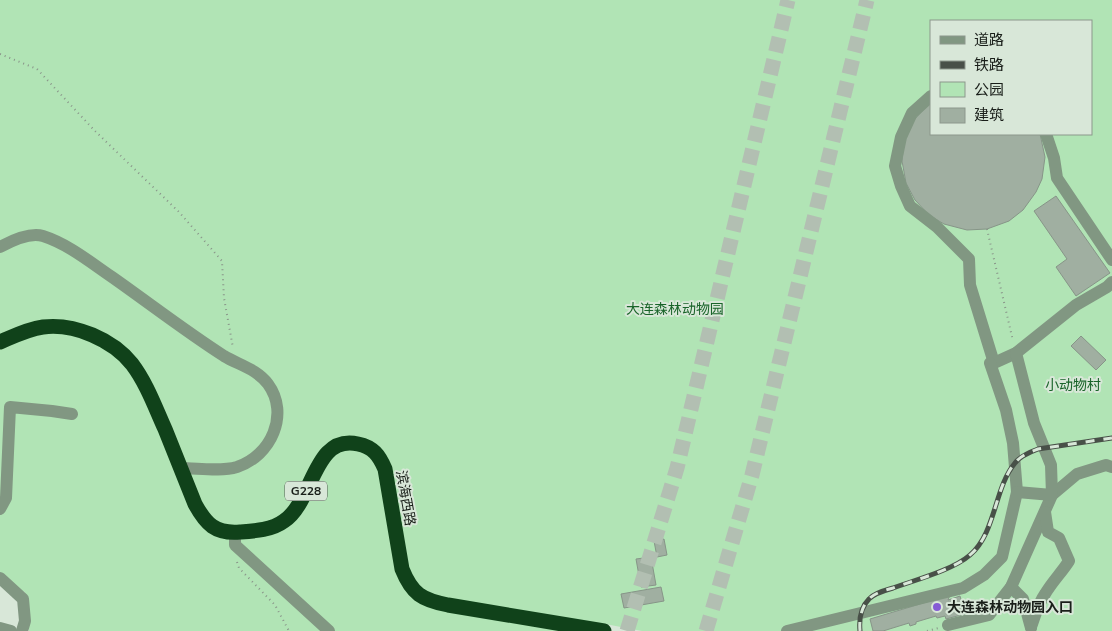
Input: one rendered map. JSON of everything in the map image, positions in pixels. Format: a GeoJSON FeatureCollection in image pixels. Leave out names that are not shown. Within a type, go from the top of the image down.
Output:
{"type":"FeatureCollection","features":[{"type":"Feature","properties":{"kind":"highway","name":"滨海西路"},"geometry":{"type":"LineString","coordinates":[[0,342],[29,330],[59,326],[88,334],[117,350],[131,363],[144,384],[195,504],[203,518],[212,527],[235,539],[285,521],[300,502],[324,456],[330,449],[345,443],[366,446],[374,450],[385,469],[402,569],[407,582],[414,592],[423,598],[448,606],[604,631]]}},
{"type":"Feature","properties":{"kind":"street"},"geometry":{"type":"LineString","coordinates":[[930,97],[912,113],[901,137],[895,166],[910,206],[937,228],[969,260],[970,284],[994,363],[1016,353],[1076,305],[1107,287],[1112,282]]}},
{"type":"Feature","properties":{"kind":"street"},"geometry":{"type":"LineString","coordinates":[[1046,135],[1054,158],[1057,178],[1112,260]]}},
{"type":"Feature","properties":{"kind":"street"},"geometry":{"type":"LineString","coordinates":[[0,247],[16,238],[41,235],[76,252],[224,356],[250,368],[260,375],[274,394],[278,415],[272,436],[259,453],[238,467],[225,469],[180,468]]}},
{"type":"Feature","properties":{"kind":"street"},"geometry":{"type":"LineString","coordinates":[[948,625],[989,615],[1011,587],[1052,495],[1051,464],[1034,423],[1016,353]]}},
{"type":"Feature","properties":{"kind":"street"},"geometry":{"type":"LineString","coordinates":[[787,631],[963,588],[984,576],[1002,557],[1017,492],[1013,443],[1006,410],[990,363]]}},
{"type":"Feature","properties":{"kind":"street"},"geometry":{"type":"LineString","coordinates":[[0,509],[6,498],[10,408],[72,414]]}},
{"type":"Feature","properties":{"kind":"street"},"geometry":{"type":"LineString","coordinates":[[1017,492],[1052,495],[1077,474],[1106,465],[1112,467]]}},
{"type":"Feature","properties":{"kind":"street"},"geometry":{"type":"LineString","coordinates":[[1032,629],[1037,609],[1045,593],[1069,561],[1059,538],[1048,532],[1045,511]]}},
{"type":"Feature","properties":{"kind":"street"},"geometry":{"type":"LineString","coordinates":[[235,539],[329,631]]}},
{"type":"Feature","properties":{"kind":"street"},"geometry":{"type":"LineString","coordinates":[[0,578],[23,599],[25,621],[22,631]]}},
{"type":"Feature","properties":{"kind":"street"},"geometry":{"type":"LineString","coordinates":[[1011,587],[1023,599],[1032,629]]}},
{"type":"Feature","properties":{"kind":"street"},"geometry":{"type":"LineString","coordinates":[[0,628],[11,631]]}},
{"type":"Feature","properties":{"kind":"path"},"geometry":{"type":"LineString","coordinates":[[0,54],[37,69],[179,212],[222,261],[224,298],[236,362]]}},
{"type":"Feature","properties":{"kind":"path"},"geometry":{"type":"LineString","coordinates":[[987,229],[1016,353]]}},
{"type":"Feature","properties":{"kind":"path"},"geometry":{"type":"LineString","coordinates":[[235,539],[235,557],[239,568],[275,605],[288,631]]}},
{"type":"Feature","properties":{"kind":"green space","name":"大连森林动物园"},"geometry":{"type":"Polygon","coordinates":[[[0,0],[1112,0],[1112,631],[642,631],[600,623],[599,631],[29,631],[25,592],[0,585],[0,0]]]}},
{"type":"Feature","properties":{"kind":"building"},"geometry":{"type":"Polygon","coordinates":[[[930,103],[930,135],[1040,135],[1045,157],[1042,179],[1036,192],[1023,210],[1009,221],[987,229],[967,230],[944,224],[929,215],[915,200],[906,183],[902,161],[904,139],[913,121],[930,103]]]}},
{"type":"Feature","properties":{"kind":"building"},"geometry":{"type":"Polygon","coordinates":[[[1056,196],[1110,273],[1076,296],[1056,267],[1067,259],[1034,211],[1056,196]]]}},
{"type":"Feature","properties":{"kind":"building"},"geometry":{"type":"Polygon","coordinates":[[[1081,336],[1106,360],[1096,370],[1071,346],[1081,336]]]}},
{"type":"Feature","properties":{"kind":"building"},"geometry":{"type":"Polygon","coordinates":[[[664,539],[667,555],[657,557],[654,541],[664,539]]]}},
{"type":"Feature","properties":{"kind":"building"},"geometry":{"type":"Polygon","coordinates":[[[651,557],[656,585],[641,587],[636,559],[651,557]]]}},
{"type":"Feature","properties":{"kind":"building"},"geometry":{"type":"Polygon","coordinates":[[[661,587],[664,601],[624,608],[621,594],[661,587]]]}},
{"type":"Feature","properties":{"kind":"building","name":"大连森林动物园入口"},"geometry":{"type":"Polygon","coordinates":[[[950,595],[948,600],[960,596],[965,614],[946,619],[945,616],[937,618],[936,616],[916,622],[916,624],[910,626],[909,623],[883,631],[873,631],[870,619],[950,595]]]}},
{"type":"Feature","properties":{"kind":"tunnel"},"geometry":{"type":"LineString","coordinates":[[627,631],[677,468],[788,0]]}},
{"type":"Feature","properties":{"kind":"tunnel"},"geometry":{"type":"LineString","coordinates":[[706,631],[752,475],[867,0]]}},
{"type":"Feature","properties":{"kind":"railway"},"geometry":{"type":"LineString","coordinates":[[860,631],[862,610],[871,597],[880,592],[944,570],[963,560],[979,546],[990,523],[1008,473],[1020,458],[1038,449],[1112,438]]}},
{"type":"Feature","properties":{"kind":"place","name":"大连森林动物园入口"},"geometry":{"type":"Point","coordinates":[937,607]}},
{"type":"Feature","properties":{"kind":"park label","name":"小动物村"},"geometry":{"type":"Point","coordinates":[1073,385]}}]}
